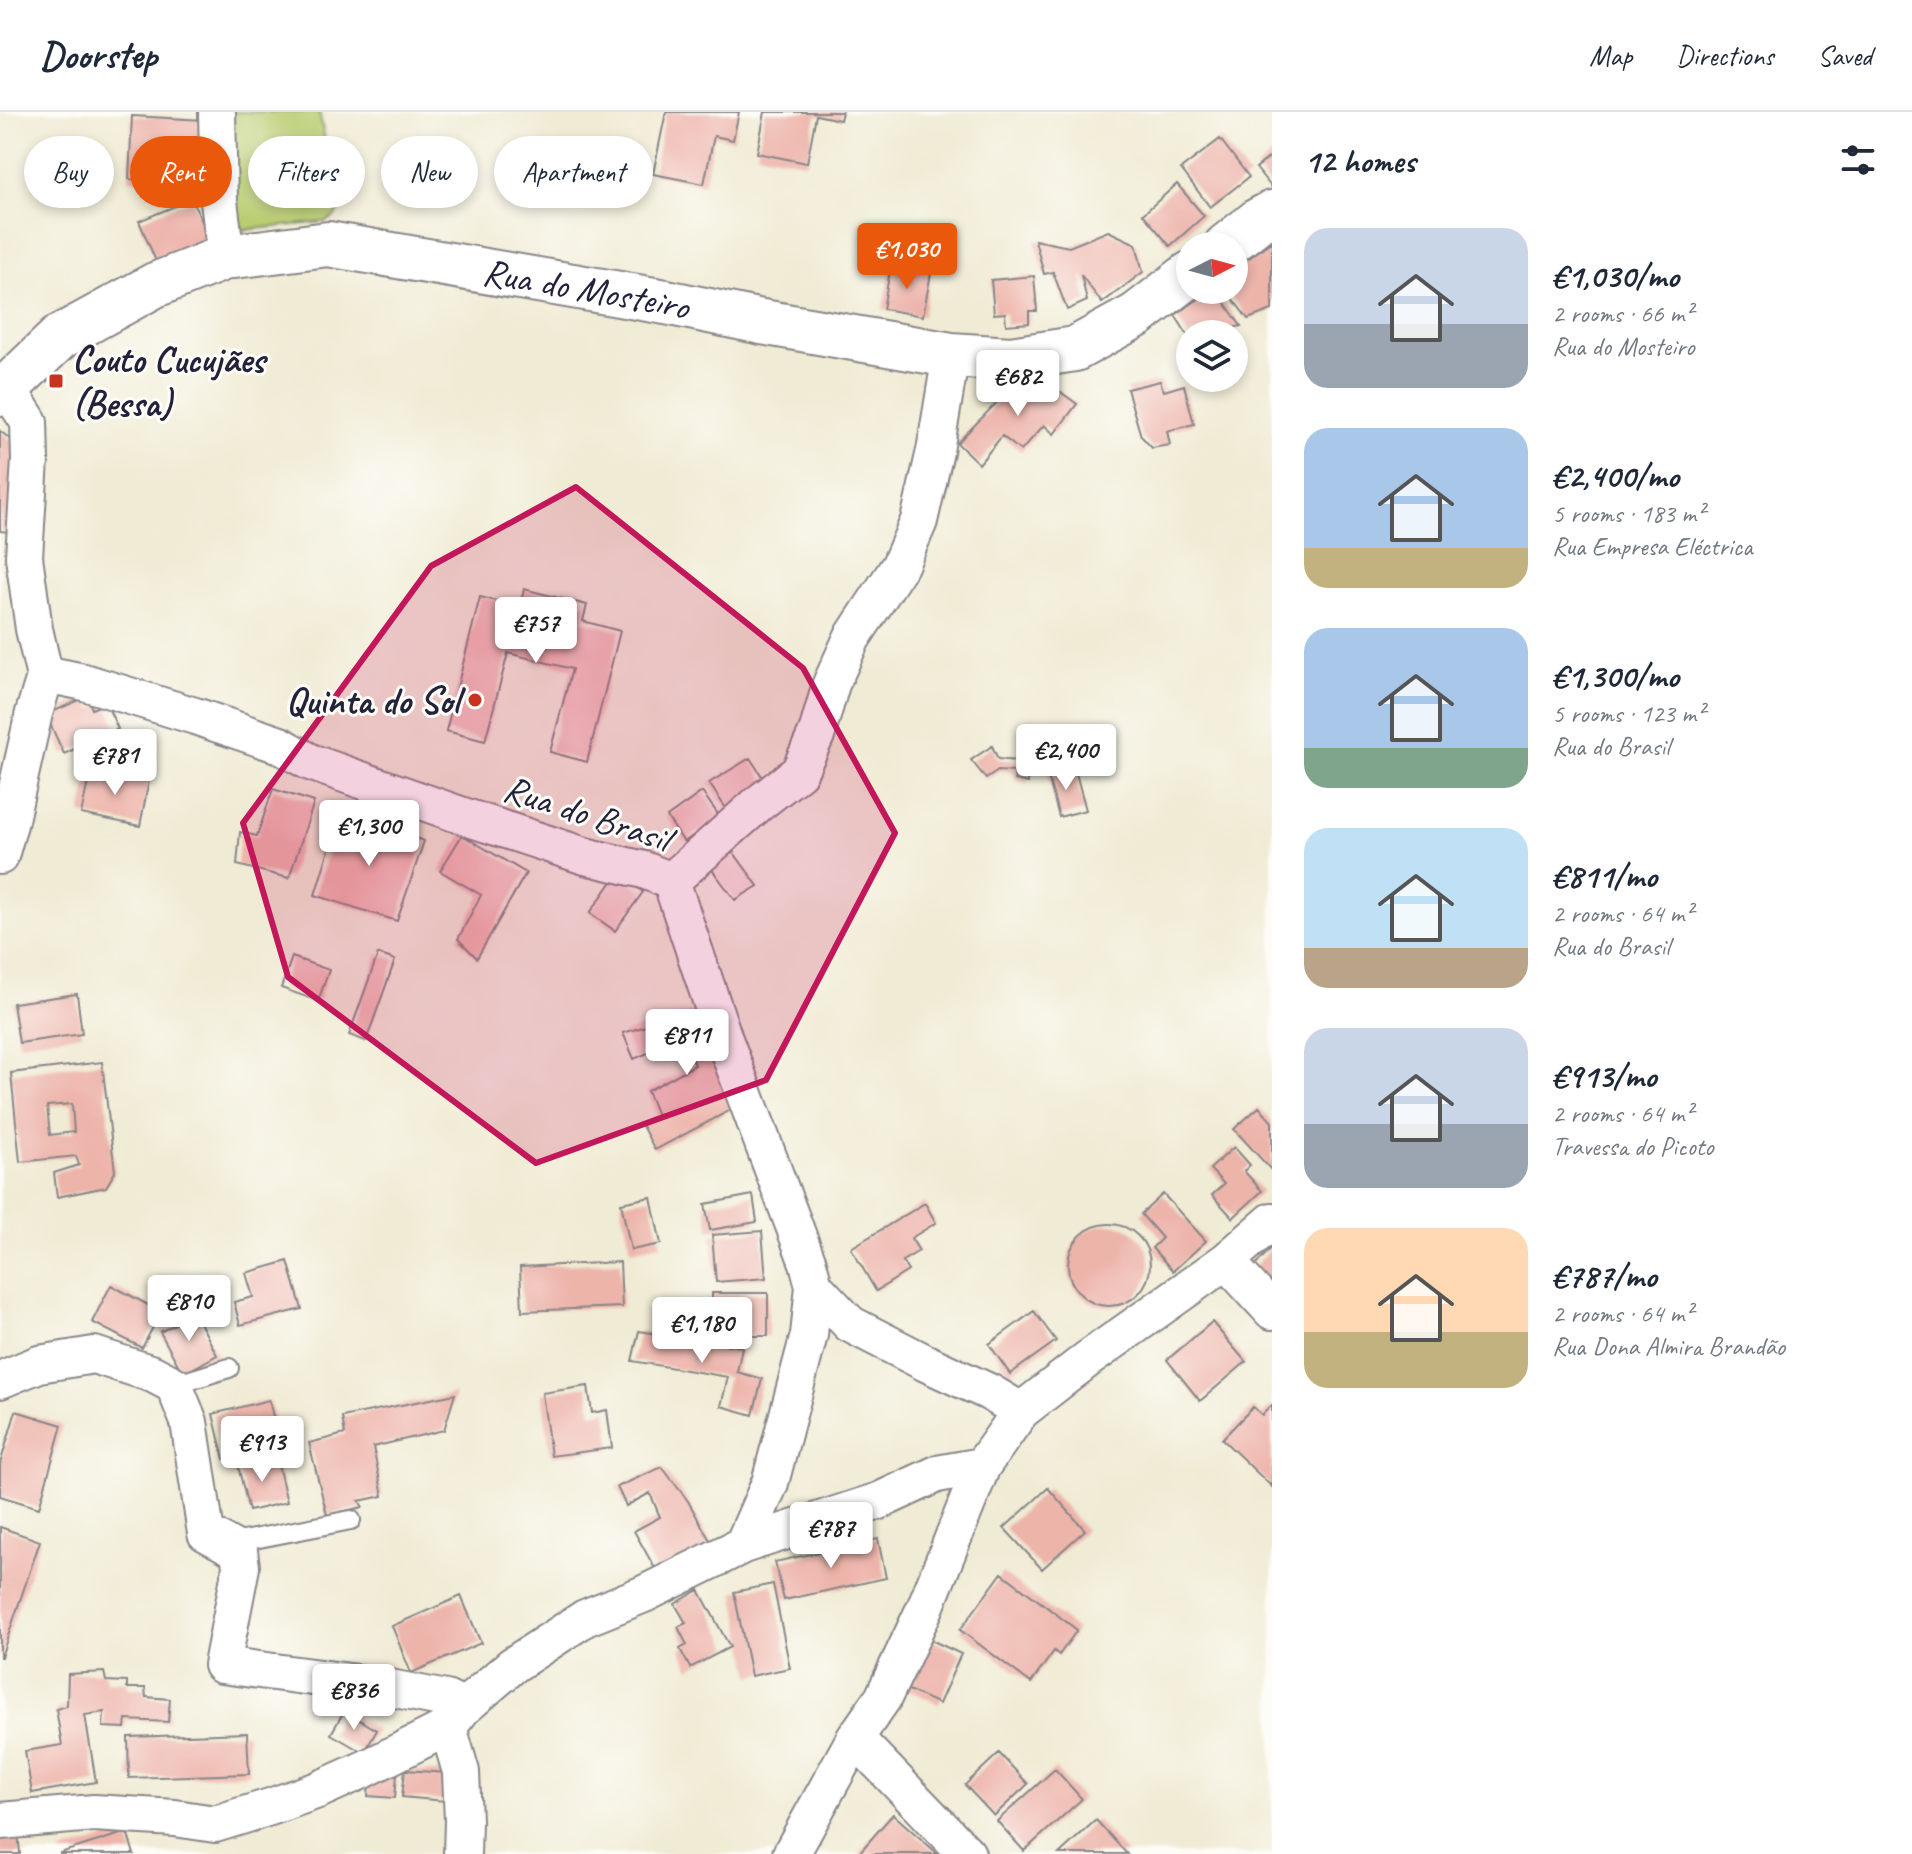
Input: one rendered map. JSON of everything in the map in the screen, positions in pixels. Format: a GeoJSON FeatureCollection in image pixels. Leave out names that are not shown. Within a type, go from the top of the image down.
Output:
{"type":"FeatureCollection","features":[{"type":"Feature","properties":{"kind":"main road"},"geometry":{"type":"LineString","coordinates":[[1244,232],[1272,213]]}},
{"type":"Feature","properties":{"kind":"main road","name":"Rua do Mosteiro"},"geometry":{"type":"LineString","coordinates":[[2,388],[60,337],[155,285],[226,257],[328,244],[951,355],[1011,359],[1075,349],[1137,315],[1176,285]]}},
{"type":"Feature","properties":{"kind":"street"},"geometry":{"type":"LineString","coordinates":[[217,112],[219,201],[226,257]]}},
{"type":"Feature","properties":{"kind":"street"},"geometry":{"type":"LineString","coordinates":[[671,881],[799,772],[817,733],[831,684],[852,638],[900,565],[919,521],[935,451],[951,355]]}},
{"type":"Feature","properties":{"kind":"street"},"geometry":{"type":"LineString","coordinates":[[0,856],[45,677],[34,629],[24,557],[30,460],[29,422],[2,388]]}},
{"type":"Feature","properties":{"kind":"street","name":"Rua do Brasil"},"geometry":{"type":"LineString","coordinates":[[45,677],[84,682],[195,716],[280,745],[310,762],[469,818],[585,856],[644,870],[671,881],[724,1039],[814,1286],[809,1335],[770,1483],[743,1545]]}},
{"type":"Feature","properties":{"kind":"street"},"geometry":{"type":"LineString","coordinates":[[791,1854],[855,1738],[883,1698],[919,1621],[982,1466],[1021,1411],[1088,1359],[1226,1261],[1272,1221]]}},
{"type":"Feature","properties":{"kind":"street"},"geometry":{"type":"LineString","coordinates":[[1226,1261],[1272,1311]]}},
{"type":"Feature","properties":{"kind":"street"},"geometry":{"type":"LineString","coordinates":[[814,1286],[850,1324],[989,1392],[1021,1411]]}},
{"type":"Feature","properties":{"kind":"street"},"geometry":{"type":"LineString","coordinates":[[0,1380],[39,1364],[94,1355],[153,1374],[174,1385],[189,1422],[206,1533],[239,1551],[241,1567],[222,1665],[380,1686],[446,1699],[456,1717],[461,1772],[462,1854]]}},
{"type":"Feature","properties":{"kind":"street"},"geometry":{"type":"LineString","coordinates":[[0,1821],[94,1813],[175,1818],[216,1839],[367,1768],[456,1717],[513,1665],[585,1618],[644,1594],[743,1545],[879,1501],[937,1474],[982,1466]]}},
{"type":"Feature","properties":{"kind":"street"},"geometry":{"type":"LineString","coordinates":[[855,1738],[967,1854]]}},
{"type":"Feature","properties":{"kind":"lane"},"geometry":{"type":"LineString","coordinates":[[174,1385],[229,1368]]}},
{"type":"Feature","properties":{"kind":"lane"},"geometry":{"type":"LineString","coordinates":[[227,1544],[351,1520]]}},
{"type":"Feature","properties":{"kind":"highlighted area"},"geometry":{"type":"Polygon","coordinates":[[[576,487],[803,668],[895,833],[766,1080],[536,1163],[288,977],[243,823],[431,566],[576,487]]]}},
{"type":"Feature","properties":{"kind":"green space"},"geometry":{"type":"Polygon","coordinates":[[[232,112],[319,112],[324,136],[248,136],[248,208],[340,209],[325,222],[234,231],[232,112]]]}},
{"type":"Feature","properties":{"kind":"building"},"geometry":{"type":"Polygon","coordinates":[[[666,112],[739,112],[733,140],[714,136],[704,184],[653,174],[666,112]]]}},
{"type":"Feature","properties":{"kind":"building"},"geometry":{"type":"Polygon","coordinates":[[[765,112],[842,112],[840,120],[816,115],[807,163],[757,153],[765,112]]]}},
{"type":"Feature","properties":{"kind":"building"},"geometry":{"type":"Polygon","coordinates":[[[132,116],[204,120],[203,136],[131,136],[132,116]]]}},
{"type":"Feature","properties":{"kind":"building"},"geometry":{"type":"Polygon","coordinates":[[[1220,139],[1249,177],[1210,207],[1181,169],[1220,139]]]}},
{"type":"Feature","properties":{"kind":"building"},"geometry":{"type":"Polygon","coordinates":[[[1272,155],[1272,188],[1256,168],[1272,155]]]}},
{"type":"Feature","properties":{"kind":"building"},"geometry":{"type":"Polygon","coordinates":[[[1177,184],[1204,216],[1186,232],[1176,232],[1176,241],[1170,246],[1143,214],[1177,184]]]}},
{"type":"Feature","properties":{"kind":"building"},"geometry":{"type":"Polygon","coordinates":[[[170,208],[196,208],[211,242],[157,264],[139,221],[170,208]]]}},
{"type":"Feature","properties":{"kind":"building"},"geometry":{"type":"Polygon","coordinates":[[[1108,231],[1136,244],[1143,272],[1102,303],[1081,275],[1087,301],[1067,310],[1053,272],[1044,274],[1035,240],[1069,247],[1108,231]]]}},
{"type":"Feature","properties":{"kind":"building"},"geometry":{"type":"Polygon","coordinates":[[[1272,241],[1272,310],[1248,319],[1237,304],[1248,304],[1248,259],[1272,241]]]}},
{"type":"Feature","properties":{"kind":"building"},"geometry":{"type":"Polygon","coordinates":[[[891,265],[931,273],[923,316],[883,309],[891,265]]]}},
{"type":"Feature","properties":{"kind":"building"},"geometry":{"type":"Polygon","coordinates":[[[1034,276],[1037,311],[1029,311],[1029,323],[1006,325],[1005,313],[994,314],[991,280],[1034,276]]]}},
{"type":"Feature","properties":{"kind":"building"},"geometry":{"type":"Polygon","coordinates":[[[1191,304],[1226,304],[1237,320],[1178,320],[1175,315],[1191,304]]]}},
{"type":"Feature","properties":{"kind":"building"},"geometry":{"type":"Polygon","coordinates":[[[1021,378],[1047,382],[1077,404],[1054,434],[1044,425],[1021,451],[1002,436],[979,464],[957,443],[1021,378]]]}},
{"type":"Feature","properties":{"kind":"building"},"geometry":{"type":"Polygon","coordinates":[[[1160,381],[1164,391],[1176,387],[1176,392],[1186,392],[1194,424],[1167,431],[1170,445],[1152,448],[1141,436],[1127,389],[1160,381]]]}},
{"type":"Feature","properties":{"kind":"building"},"geometry":{"type":"Polygon","coordinates":[[[0,431],[18,445],[14,533],[0,531],[0,431]]]}},
{"type":"Feature","properties":{"kind":"building","name":"Quinta do Sol"},"geometry":{"type":"Polygon","coordinates":[[[524,589],[587,605],[583,621],[620,631],[587,762],[550,752],[572,669],[508,653],[485,741],[446,731],[480,597],[520,607],[524,589]]]}},
{"type":"Feature","properties":{"kind":"building"},"geometry":{"type":"Polygon","coordinates":[[[87,696],[92,709],[106,703],[118,729],[64,754],[46,715],[87,696]]]}},
{"type":"Feature","properties":{"kind":"building"},"geometry":{"type":"Polygon","coordinates":[[[992,746],[998,759],[1024,762],[1028,783],[1015,780],[1014,772],[998,771],[986,779],[971,760],[992,746]]]}},
{"type":"Feature","properties":{"kind":"building"},"geometry":{"type":"Polygon","coordinates":[[[750,758],[767,784],[727,810],[709,783],[750,758]]]}},
{"type":"Feature","properties":{"kind":"building"},"geometry":{"type":"Polygon","coordinates":[[[1074,766],[1086,810],[1059,817],[1047,773],[1074,766]]]}},
{"type":"Feature","properties":{"kind":"building"},"geometry":{"type":"Polygon","coordinates":[[[91,768],[149,780],[140,826],[81,814],[91,768]]]}},
{"type":"Feature","properties":{"kind":"building"},"geometry":{"type":"Polygon","coordinates":[[[273,789],[314,802],[289,878],[237,865],[240,832],[257,836],[273,789]]]}},
{"type":"Feature","properties":{"kind":"building"},"geometry":{"type":"Polygon","coordinates":[[[702,792],[720,817],[684,842],[667,817],[702,792]]]}},
{"type":"Feature","properties":{"kind":"building"},"geometry":{"type":"Polygon","coordinates":[[[340,814],[424,841],[397,921],[315,895],[340,814]]]}},
{"type":"Feature","properties":{"kind":"building"},"geometry":{"type":"Polygon","coordinates":[[[462,835],[526,873],[477,958],[458,939],[481,895],[440,871],[462,835]]]}},
{"type":"Feature","properties":{"kind":"building"},"geometry":{"type":"Polygon","coordinates":[[[729,846],[758,886],[735,900],[711,868],[729,846]]]}},
{"type":"Feature","properties":{"kind":"building"},"geometry":{"type":"Polygon","coordinates":[[[618,873],[643,892],[615,931],[590,913],[618,873]]]}},
{"type":"Feature","properties":{"kind":"building"},"geometry":{"type":"Polygon","coordinates":[[[378,954],[395,960],[366,1041],[349,1035],[378,954]]]}},
{"type":"Feature","properties":{"kind":"building"},"geometry":{"type":"Polygon","coordinates":[[[292,957],[329,970],[318,1001],[281,988],[292,957]]]}},
{"type":"Feature","properties":{"kind":"building"},"geometry":{"type":"Polygon","coordinates":[[[77,994],[82,1034],[19,1043],[13,1003],[77,994]]]}},
{"type":"Feature","properties":{"kind":"building"},"geometry":{"type":"Polygon","coordinates":[[[706,1008],[744,1103],[655,1150],[641,1124],[657,1115],[647,1091],[695,1065],[687,1046],[677,1050],[676,1041],[634,1059],[623,1033],[706,1008]]]}},
{"type":"Feature","properties":{"kind":"building"},"geometry":{"type":"Polygon","coordinates":[[[102,1062],[115,1172],[106,1187],[57,1197],[54,1173],[79,1165],[76,1156],[20,1162],[11,1073],[102,1062]],[[72,1104],[47,1106],[50,1135],[74,1132],[72,1104]]]}},
{"type":"Feature","properties":{"kind":"building"},"geometry":{"type":"Polygon","coordinates":[[[1259,1107],[1272,1122],[1272,1171],[1234,1129],[1259,1107]]]}},
{"type":"Feature","properties":{"kind":"building"},"geometry":{"type":"Polygon","coordinates":[[[1234,1147],[1250,1165],[1244,1171],[1262,1191],[1233,1218],[1212,1195],[1224,1184],[1210,1169],[1234,1147]]]}},
{"type":"Feature","properties":{"kind":"building"},"geometry":{"type":"Polygon","coordinates":[[[1163,1194],[1206,1241],[1173,1271],[1152,1248],[1162,1238],[1141,1214],[1163,1194]]]}},
{"type":"Feature","properties":{"kind":"building"},"geometry":{"type":"Polygon","coordinates":[[[753,1195],[757,1222],[710,1230],[705,1204],[753,1195]]]}},
{"type":"Feature","properties":{"kind":"building"},"geometry":{"type":"Polygon","coordinates":[[[651,1197],[661,1244],[631,1250],[621,1203],[651,1197]]]}},
{"type":"Feature","properties":{"kind":"building"},"geometry":{"type":"Polygon","coordinates":[[[925,1203],[936,1223],[911,1238],[919,1251],[902,1261],[908,1271],[876,1291],[851,1248],[925,1203]]]}},
{"type":"Feature","properties":{"kind":"building"},"geometry":{"type":"Polygon","coordinates":[[[1109,1224],[1125,1227],[1138,1236],[1147,1249],[1150,1265],[1147,1281],[1138,1294],[1125,1303],[1109,1306],[1093,1303],[1080,1294],[1071,1281],[1068,1265],[1071,1249],[1080,1236],[1093,1227],[1109,1224]]]}},
{"type":"Feature","properties":{"kind":"building"},"geometry":{"type":"Polygon","coordinates":[[[762,1231],[766,1278],[716,1282],[712,1235],[762,1231]]]}},
{"type":"Feature","properties":{"kind":"building"},"geometry":{"type":"Polygon","coordinates":[[[1272,1247],[1272,1285],[1254,1267],[1272,1247]]]}},
{"type":"Feature","properties":{"kind":"building"},"geometry":{"type":"Polygon","coordinates":[[[288,1261],[302,1309],[240,1325],[234,1302],[253,1297],[246,1273],[288,1261]]]}},
{"type":"Feature","properties":{"kind":"building"},"geometry":{"type":"Polygon","coordinates":[[[620,1262],[622,1307],[522,1311],[520,1267],[620,1262]]]}},
{"type":"Feature","properties":{"kind":"building"},"geometry":{"type":"Polygon","coordinates":[[[111,1285],[161,1312],[142,1348],[92,1322],[111,1285]]]}},
{"type":"Feature","properties":{"kind":"building"},"geometry":{"type":"Polygon","coordinates":[[[712,1293],[768,1293],[768,1336],[712,1336],[712,1293]]]}},
{"type":"Feature","properties":{"kind":"building"},"geometry":{"type":"Polygon","coordinates":[[[1034,1311],[1056,1341],[1010,1374],[989,1344],[1034,1311]]]}},
{"type":"Feature","properties":{"kind":"building"},"geometry":{"type":"Polygon","coordinates":[[[195,1313],[217,1355],[183,1374],[160,1332],[195,1313]]]}},
{"type":"Feature","properties":{"kind":"building"},"geometry":{"type":"Polygon","coordinates":[[[1212,1322],[1246,1362],[1200,1401],[1167,1360],[1212,1322]]]}},
{"type":"Feature","properties":{"kind":"building"},"geometry":{"type":"Polygon","coordinates":[[[639,1331],[742,1347],[737,1372],[762,1379],[753,1415],[721,1406],[728,1377],[632,1361],[639,1331]]]}},
{"type":"Feature","properties":{"kind":"building"},"geometry":{"type":"Polygon","coordinates":[[[588,1386],[592,1413],[607,1410],[612,1448],[551,1456],[542,1393],[588,1386]]]}},
{"type":"Feature","properties":{"kind":"building"},"geometry":{"type":"Polygon","coordinates":[[[455,1394],[444,1430],[373,1447],[383,1496],[359,1501],[363,1507],[327,1515],[309,1443],[345,1434],[342,1417],[455,1394]]]}},
{"type":"Feature","properties":{"kind":"building"},"geometry":{"type":"Polygon","coordinates":[[[269,1400],[280,1445],[224,1459],[213,1414],[269,1400]]]}},
{"type":"Feature","properties":{"kind":"building"},"geometry":{"type":"Polygon","coordinates":[[[1272,1405],[1272,1487],[1222,1439],[1253,1407],[1262,1415],[1272,1405]]]}},
{"type":"Feature","properties":{"kind":"building"},"geometry":{"type":"Polygon","coordinates":[[[16,1411],[62,1425],[39,1508],[0,1496],[0,1464],[16,1411]]]}},
{"type":"Feature","properties":{"kind":"building"},"geometry":{"type":"Polygon","coordinates":[[[276,1457],[287,1502],[249,1511],[238,1466],[276,1457]]]}},
{"type":"Feature","properties":{"kind":"building"},"geometry":{"type":"Polygon","coordinates":[[[662,1467],[688,1501],[712,1544],[658,1574],[634,1531],[660,1517],[650,1493],[626,1506],[617,1487],[662,1467]]]}},
{"type":"Feature","properties":{"kind":"building"},"geometry":{"type":"Polygon","coordinates":[[[1048,1488],[1085,1530],[1042,1569],[1004,1528],[1048,1488]]]}},
{"type":"Feature","properties":{"kind":"building"},"geometry":{"type":"Polygon","coordinates":[[[0,1527],[40,1541],[1,1657],[0,1657],[0,1527]]]}},
{"type":"Feature","properties":{"kind":"building"},"geometry":{"type":"Polygon","coordinates":[[[878,1539],[886,1578],[784,1600],[775,1562],[878,1539]]]}},
{"type":"Feature","properties":{"kind":"building"},"geometry":{"type":"Polygon","coordinates":[[[1002,1573],[1077,1630],[1059,1655],[1054,1651],[1031,1683],[960,1630],[1002,1573]]]}},
{"type":"Feature","properties":{"kind":"building"},"geometry":{"type":"Polygon","coordinates":[[[773,1584],[790,1668],[751,1676],[734,1592],[773,1584]]]}},
{"type":"Feature","properties":{"kind":"building"},"geometry":{"type":"Polygon","coordinates":[[[699,1590],[730,1647],[690,1668],[680,1649],[687,1645],[678,1627],[686,1623],[675,1604],[699,1590]]]}},
{"type":"Feature","properties":{"kind":"building"},"geometry":{"type":"Polygon","coordinates":[[[461,1596],[481,1643],[411,1673],[392,1626],[461,1596]]]}},
{"type":"Feature","properties":{"kind":"building"},"geometry":{"type":"Polygon","coordinates":[[[929,1639],[961,1654],[939,1704],[906,1689],[929,1639]]]}},
{"type":"Feature","properties":{"kind":"building"},"geometry":{"type":"Polygon","coordinates":[[[104,1672],[106,1681],[127,1682],[127,1688],[145,1688],[146,1697],[170,1699],[168,1722],[126,1720],[125,1728],[103,1727],[104,1712],[85,1715],[96,1782],[32,1793],[25,1751],[62,1745],[56,1709],[67,1706],[68,1674],[104,1672]]]}},
{"type":"Feature","properties":{"kind":"building"},"geometry":{"type":"Polygon","coordinates":[[[344,1711],[377,1730],[364,1753],[331,1734],[344,1711]]]}},
{"type":"Feature","properties":{"kind":"building"},"geometry":{"type":"Polygon","coordinates":[[[247,1733],[249,1774],[129,1778],[128,1737],[247,1733]]]}},
{"type":"Feature","properties":{"kind":"building"},"geometry":{"type":"Polygon","coordinates":[[[999,1753],[1028,1784],[994,1816],[965,1785],[999,1753]]]}},
{"type":"Feature","properties":{"kind":"building"},"geometry":{"type":"Polygon","coordinates":[[[1055,1769],[1082,1799],[1024,1851],[997,1821],[1055,1769]]]}},
{"type":"Feature","properties":{"kind":"building"},"geometry":{"type":"Polygon","coordinates":[[[405,1770],[447,1773],[445,1801],[402,1797],[405,1770]]]}},
{"type":"Feature","properties":{"kind":"building"},"geometry":{"type":"Polygon","coordinates":[[[370,1772],[397,1774],[395,1798],[368,1796],[370,1772]]]}},
{"type":"Feature","properties":{"kind":"building"},"geometry":{"type":"Polygon","coordinates":[[[893,1814],[938,1854],[858,1854],[893,1814]]]}},
{"type":"Feature","properties":{"kind":"building"},"geometry":{"type":"Polygon","coordinates":[[[1096,1820],[1127,1854],[1059,1854],[1096,1820]]]}},
{"type":"Feature","properties":{"kind":"building"},"geometry":{"type":"Polygon","coordinates":[[[18,1831],[20,1854],[0,1854],[0,1833],[18,1831]]]}},
{"type":"Feature","properties":{"kind":"building"},"geometry":{"type":"Polygon","coordinates":[[[127,1832],[134,1854],[60,1854],[60,1853],[127,1832]]]}},
{"type":"Feature","properties":{"kind":"place","name":"Couto Cucujães (Bessa)"},"geometry":{"type":"Point","coordinates":[56,381]}},
{"type":"Feature","properties":{"kind":"place","name":"Quinta do Sol"},"geometry":{"type":"Point","coordinates":[475,700]}}]}
